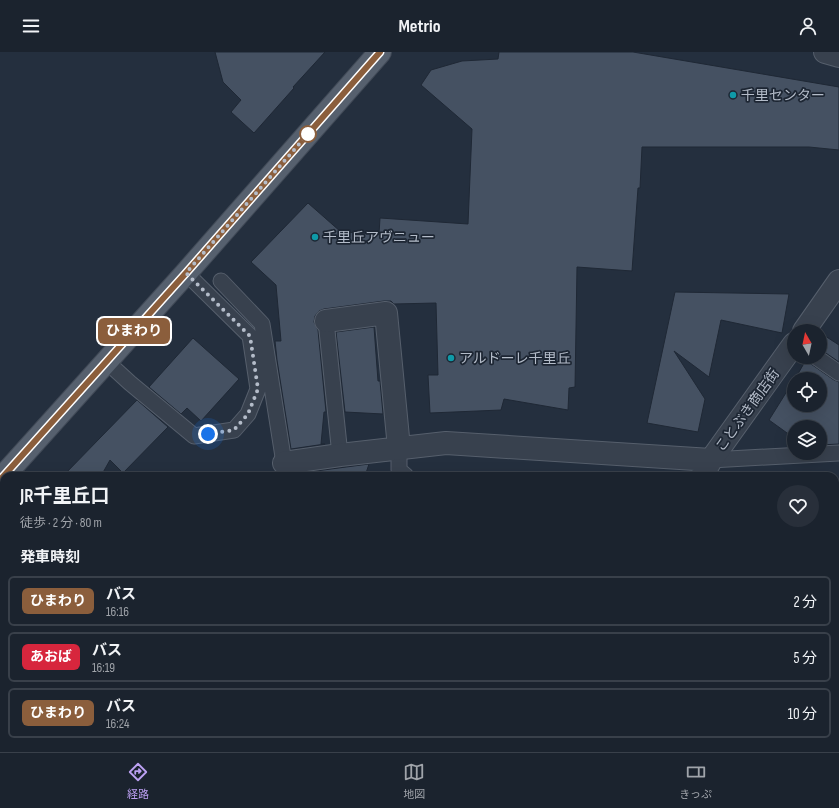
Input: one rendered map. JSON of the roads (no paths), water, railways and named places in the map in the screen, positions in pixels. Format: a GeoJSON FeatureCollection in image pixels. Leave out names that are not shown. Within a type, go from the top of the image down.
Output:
{"type":"FeatureCollection","features":[{"type":"Feature","properties":{"kind":"main road"},"geometry":{"type":"LineString","coordinates":[[7,472],[186,273],[380,52]]}},
{"type":"Feature","properties":{"kind":"street"},"geometry":{"type":"LineString","coordinates":[[825,52],[839,56]]}},
{"type":"Feature","properties":{"kind":"street"},"geometry":{"type":"LineString","coordinates":[[809,324],[839,281]]}},
{"type":"Feature","properties":{"kind":"street"},"geometry":{"type":"LineString","coordinates":[[326,321],[386,313],[399,448]]}},
{"type":"Feature","properties":{"kind":"street","name":"ことぶき商店街"},"geometry":{"type":"LineString","coordinates":[[707,468],[787,354]]}},
{"type":"Feature","properties":{"kind":"street"},"geometry":{"type":"LineString","coordinates":[[284,463],[446,443],[707,468]]}},
{"type":"Feature","properties":{"kind":"lane"},"geometry":{"type":"LineString","coordinates":[[106,361],[194,436],[234,430],[248,414],[258,389],[250,336],[186,273]]}},
{"type":"Feature","properties":{"kind":"lane"},"geometry":{"type":"LineString","coordinates":[[221,281],[262,324],[284,463]]}},
{"type":"Feature","properties":{"kind":"lane"},"geometry":{"type":"LineString","coordinates":[[326,321],[340,455]]}},
{"type":"Feature","properties":{"kind":"lane"},"geometry":{"type":"LineString","coordinates":[[826,364],[839,373]]}},
{"type":"Feature","properties":{"kind":"lane"},"geometry":{"type":"LineString","coordinates":[[399,448],[399,470],[401,472]]}},
{"type":"Feature","properties":{"kind":"lane"},"geometry":{"type":"LineString","coordinates":[[707,468],[839,453]]}},
{"type":"Feature","properties":{"kind":"place","name":"千里センター"},"geometry":{"type":"Point","coordinates":[733,95]}},
{"type":"Feature","properties":{"kind":"place","name":"千里丘アヴニュー"},"geometry":{"type":"Point","coordinates":[315,237]}},
{"type":"Feature","properties":{"kind":"place","name":"アルドーレ千里丘"},"geometry":{"type":"Point","coordinates":[451,358]}}]}
